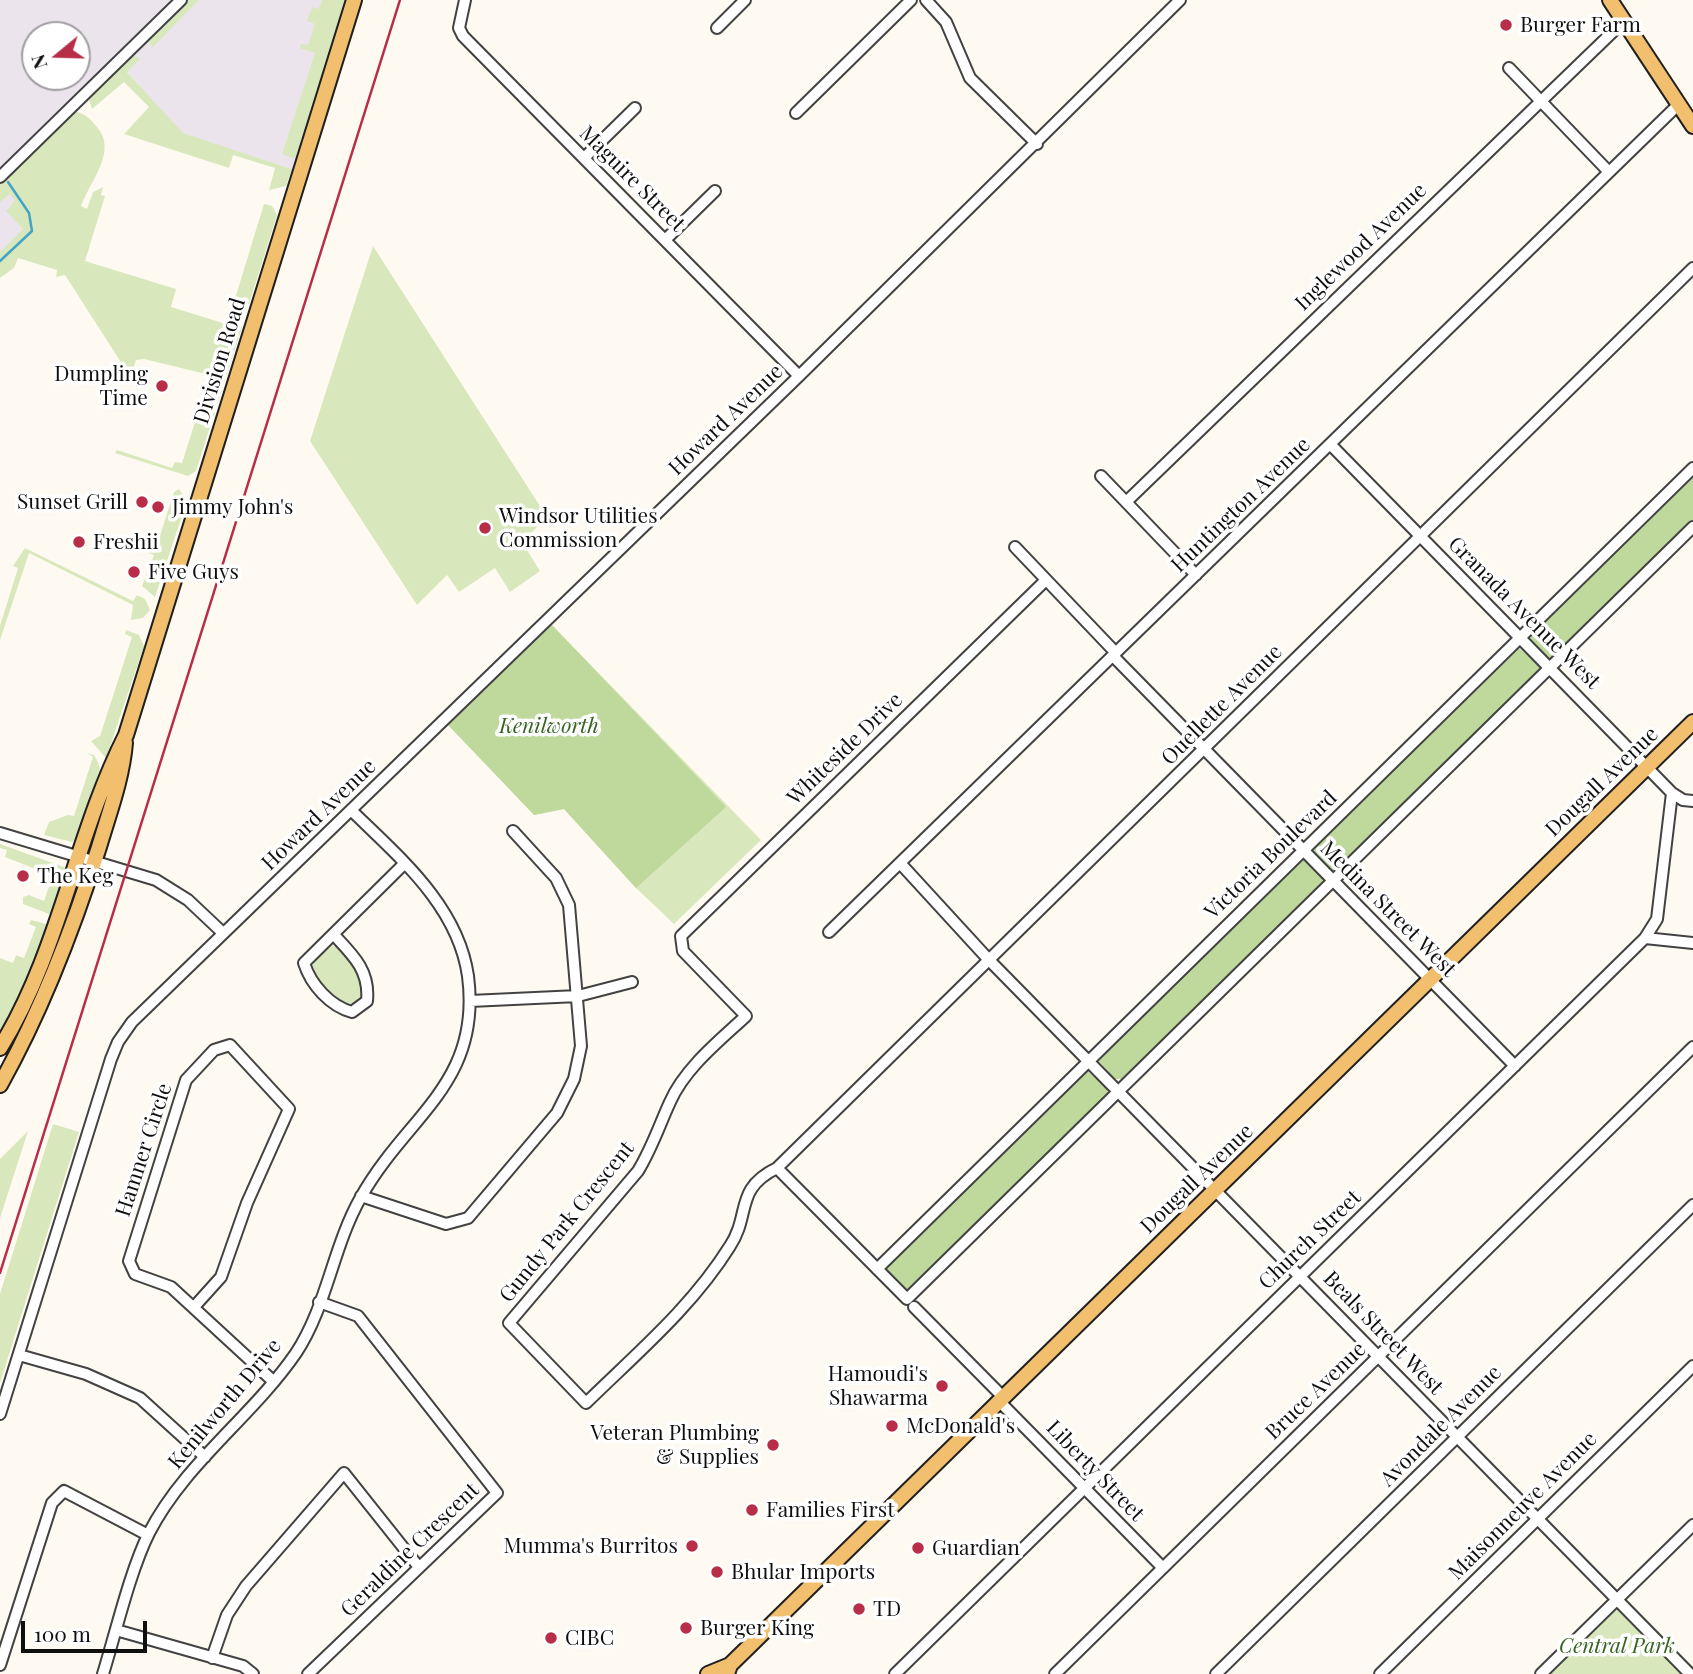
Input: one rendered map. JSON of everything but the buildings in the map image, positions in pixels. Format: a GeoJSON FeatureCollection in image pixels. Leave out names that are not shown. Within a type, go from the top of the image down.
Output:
{"type":"FeatureCollection","features":[{"type":"Feature","properties":{"kind":"main road","name":"Division Road"},"geometry":{"type":"LineString","coordinates":[[0,1048],[34,981],[102,785],[126,735],[354,0]]}},
{"type":"Feature","properties":{"kind":"main road"},"geometry":{"type":"LineString","coordinates":[[1610,0],[1693,126]]}},
{"type":"Feature","properties":{"kind":"main road","name":"Dougall Avenue"},"geometry":{"type":"LineString","coordinates":[[708,1674],[729,1669],[1693,722]]}},
{"type":"Feature","properties":{"kind":"main road","name":"Division Road"},"geometry":{"type":"LineString","coordinates":[[0,1085],[45,994],[94,862],[120,778],[126,735]]}},
{"type":"Feature","properties":{"kind":"street"},"geometry":{"type":"LineString","coordinates":[[0,177],[181,0]]}},
{"type":"Feature","properties":{"kind":"street","name":"Maguire Street"},"geometry":{"type":"LineString","coordinates":[[465,0],[459,28],[463,36],[799,376]]}},
{"type":"Feature","properties":{"kind":"street"},"geometry":{"type":"LineString","coordinates":[[717,28],[745,0]]}},
{"type":"Feature","properties":{"kind":"street"},"geometry":{"type":"LineString","coordinates":[[796,113],[911,0]]}},
{"type":"Feature","properties":{"kind":"street"},"geometry":{"type":"LineString","coordinates":[[926,0],[946,22],[970,78],[1037,144]]}},
{"type":"Feature","properties":{"kind":"street","name":"Howard Avenue"},"geometry":{"type":"LineString","coordinates":[[19,1355],[118,1042],[132,1022],[1037,144],[1180,0]]}},
{"type":"Feature","properties":{"kind":"street","name":"Inglewood Avenue"},"geometry":{"type":"LineString","coordinates":[[1126,502],[1539,99],[1624,21]]}},
{"type":"Feature","properties":{"kind":"street"},"geometry":{"type":"LineString","coordinates":[[1509,68],[1609,172]]}},
{"type":"Feature","properties":{"kind":"street","name":"Huntington Avenue"},"geometry":{"type":"LineString","coordinates":[[829,932],[1679,104]]}},
{"type":"Feature","properties":{"kind":"street"},"geometry":{"type":"LineString","coordinates":[[584,158],[635,108]]}},
{"type":"Feature","properties":{"kind":"street"},"geometry":{"type":"LineString","coordinates":[[665,240],[715,191]]}},
{"type":"Feature","properties":{"kind":"street","name":"Ouellette Avenue"},"geometry":{"type":"LineString","coordinates":[[777,1168],[1693,268]]}},
{"type":"Feature","properties":{"kind":"street","name":"Granada Avenue West"},"geometry":{"type":"LineString","coordinates":[[1331,444],[1672,793],[1683,800],[1693,802]]}},
{"type":"Feature","properties":{"kind":"street","name":"Victoria Boulevard"},"geometry":{"type":"LineString","coordinates":[[877,1269],[1693,468]]}},
{"type":"Feature","properties":{"kind":"street"},"geometry":{"type":"LineString","coordinates":[[1101,477],[1196,575]]}},
{"type":"Feature","properties":{"kind":"street"},"geometry":{"type":"LineString","coordinates":[[911,1303],[1118,1092],[1693,527]]}},
{"type":"Feature","properties":{"kind":"street","name":"Medina Street West"},"geometry":{"type":"LineString","coordinates":[[1015,547],[1203,749],[1515,1066]]}},
{"type":"Feature","properties":{"kind":"street","name":"Whiteside Drive"},"geometry":{"type":"LineString","coordinates":[[683,951],[681,936],[1046,580]]}},
{"type":"Feature","properties":{"kind":"street","name":"Church Street"},"geometry":{"type":"LineString","coordinates":[[895,1674],[1646,938],[1657,919],[1672,793]]}},
{"type":"Feature","properties":{"kind":"street","name":"Kenilworth Drive"},"geometry":{"type":"LineString","coordinates":[[103,1674],[148,1535],[172,1496],[296,1352],[319,1302],[339,1241],[361,1196],[384,1162],[432,1105],[452,1076],[467,1036],[470,1000],[462,950],[445,912],[429,888],[352,811]]}},
{"type":"Feature","properties":{"kind":"street"},"geometry":{"type":"LineString","coordinates":[[361,1196],[446,1224],[468,1218],[557,1113],[574,1079],[581,1046],[569,905],[556,878],[513,831]]}},
{"type":"Feature","properties":{"kind":"street"},"geometry":{"type":"LineString","coordinates":[[0,833],[163,883],[188,900],[223,933]]}},
{"type":"Feature","properties":{"kind":"street","name":"Beals Street West"},"geometry":{"type":"LineString","coordinates":[[900,863],[989,960],[1690,1674]]}},
{"type":"Feature","properties":{"kind":"street"},"geometry":{"type":"LineString","coordinates":[[334,935],[357,959],[369,984],[367,1001],[352,1012],[337,1008],[309,978],[304,963],[404,864]]}},
{"type":"Feature","properties":{"kind":"street"},"geometry":{"type":"LineString","coordinates":[[1646,938],[1693,943]]}},
{"type":"Feature","properties":{"kind":"street","name":"Gundy Park Crescent"},"geometry":{"type":"LineString","coordinates":[[683,951],[746,1016],[687,1076],[670,1101],[652,1148],[638,1171],[509,1323],[586,1403],[694,1298],[733,1243],[750,1187],[761,1176],[777,1168]]}},
{"type":"Feature","properties":{"kind":"street"},"geometry":{"type":"LineString","coordinates":[[470,1000],[578,996],[632,982]]}},
{"type":"Feature","properties":{"kind":"street","name":"Hamner Circle"},"geometry":{"type":"LineString","coordinates":[[194,1307],[221,1277],[247,1203],[289,1109],[230,1045],[214,1050],[186,1080],[129,1261],[135,1274],[171,1287],[273,1381]]}},
{"type":"Feature","properties":{"kind":"street","name":"Bruce Avenue"},"geometry":{"type":"LineString","coordinates":[[1055,1674],[1693,1047]]}},
{"type":"Feature","properties":{"kind":"street","name":"Liberty Street"},"geometry":{"type":"LineString","coordinates":[[777,1168],[911,1303],[1084,1488],[1163,1568]]}},
{"type":"Feature","properties":{"kind":"street","name":"Avondale Avenue"},"geometry":{"type":"LineString","coordinates":[[1216,1674],[1693,1205]]}},
{"type":"Feature","properties":{"kind":"street","name":"Geraldine Crescent"},"geometry":{"type":"LineString","coordinates":[[308,1674],[497,1493],[358,1316],[319,1302]]}},
{"type":"Feature","properties":{"kind":"street"},"geometry":{"type":"LineString","coordinates":[[0,1414],[19,1355],[86,1374],[140,1398],[205,1457]]}},
{"type":"Feature","properties":{"kind":"street","name":"Maisonneuve Avenue"},"geometry":{"type":"LineString","coordinates":[[1380,1674],[1693,1366]]}},
{"type":"Feature","properties":{"kind":"street"},"geometry":{"type":"LineString","coordinates":[[212,1657],[227,1615],[246,1586],[344,1474],[418,1566]]}},
{"type":"Feature","properties":{"kind":"street"},"geometry":{"type":"LineString","coordinates":[[0,1665],[52,1503],[64,1491],[148,1535]]}},
{"type":"Feature","properties":{"kind":"street"},"geometry":{"type":"LineString","coordinates":[[1541,1674],[1693,1525]]}},
{"type":"Feature","properties":{"kind":"street"},"geometry":{"type":"LineString","coordinates":[[116,1630],[243,1666],[253,1674]]}},
{"type":"Feature","properties":{"kind":"shaded area"},"geometry":{"type":"Polygon","coordinates":[[[0,0],[173,0],[91,81],[91,21],[21,21],[21,91],[81,91],[0,171],[0,0]]]}},
{"type":"Feature","properties":{"kind":"shaded area"},"geometry":{"type":"Polygon","coordinates":[[[187,0],[346,0],[292,169],[183,134],[121,65],[187,0]]]}},
{"type":"Feature","properties":{"kind":"shaded area"},"geometry":{"type":"Polygon","coordinates":[[[0,185],[50,218],[0,266],[0,185]]]}},
{"type":"Feature","properties":{"kind":"green space"},"geometry":{"type":"Polygon","coordinates":[[[187,0],[199,0],[152,48],[148,38],[187,0]]]}},
{"type":"Feature","properties":{"kind":"green space"},"geometry":{"type":"Polygon","coordinates":[[[322,0],[346,0],[295,159],[282,154],[315,53],[300,48],[301,44],[308,45],[315,24],[307,21],[312,7],[319,9],[322,0]]]}},
{"type":"Feature","properties":{"kind":"green space"},"geometry":{"type":"Polygon","coordinates":[[[132,54],[140,59],[127,72],[183,133],[292,169],[286,186],[269,190],[275,168],[233,155],[229,168],[124,134],[149,107],[124,82],[92,109],[88,97],[132,54]]]}},
{"type":"Feature","properties":{"kind":"green space"},"geometry":{"type":"Polygon","coordinates":[[[74,111],[91,120],[102,135],[105,145],[100,166],[81,206],[87,209],[93,192],[103,187],[101,195],[105,196],[85,261],[176,289],[171,307],[226,324],[229,317],[236,319],[242,327],[196,471],[188,476],[115,453],[117,450],[172,468],[175,462],[182,463],[210,375],[144,359],[136,360],[131,375],[128,372],[121,374],[119,371],[124,367],[65,275],[56,277],[57,270],[18,258],[14,268],[0,278],[0,252],[23,229],[6,211],[15,201],[10,194],[0,202],[0,184],[74,111]]]}},
{"type":"Feature","properties":{"kind":"green space"},"geometry":{"type":"Polygon","coordinates":[[[264,204],[272,206],[277,215],[249,304],[241,308],[233,305],[264,204]]]}},
{"type":"Feature","properties":{"kind":"green space"},"geometry":{"type":"Polygon","coordinates":[[[373,246],[547,517],[522,542],[540,571],[510,592],[495,568],[459,592],[447,575],[417,605],[310,441],[373,246]]]}},
{"type":"Feature","properties":{"kind":"green space"},"geometry":{"type":"Polygon","coordinates":[[[1693,476],[1693,522],[1554,658],[1547,658],[1531,642],[1530,634],[1693,476]]]}},
{"type":"Feature","properties":{"kind":"green space"},"geometry":{"type":"Polygon","coordinates":[[[179,489],[187,501],[155,597],[142,586],[154,555],[146,552],[149,543],[157,545],[174,492],[179,489]]]}},
{"type":"Feature","properties":{"kind":"green space"},"geometry":{"type":"Polygon","coordinates":[[[25,548],[133,601],[137,595],[145,599],[150,610],[143,618],[131,620],[133,605],[29,553],[0,640],[0,626],[18,568],[13,566],[25,548]]]}},
{"type":"Feature","properties":{"kind":"green space","name":"Kenilworth"},"geometry":{"type":"Polygon","coordinates":[[[550,623],[761,840],[674,924],[636,888],[564,809],[534,815],[550,623]]]}},
{"type":"Feature","properties":{"kind":"green space","name":"Kenilworth"},"geometry":{"type":"Polygon","coordinates":[[[550,623],[726,807],[636,888],[564,809],[534,815],[447,724],[550,623]]]}},
{"type":"Feature","properties":{"kind":"green space"},"geometry":{"type":"Polygon","coordinates":[[[126,630],[139,635],[144,646],[106,758],[91,741],[100,736],[132,637],[125,634],[126,630]]]}},
{"type":"Feature","properties":{"kind":"green space"},"geometry":{"type":"Polygon","coordinates":[[[1519,648],[1539,666],[1539,673],[1336,870],[1329,870],[1311,850],[1519,648]]]}},
{"type":"Feature","properties":{"kind":"green space"},"geometry":{"type":"Polygon","coordinates":[[[87,753],[94,755],[100,773],[87,821],[72,842],[44,835],[49,822],[68,815],[74,816],[93,757],[87,753]]]}},
{"type":"Feature","properties":{"kind":"green space"},"geometry":{"type":"Polygon","coordinates":[[[0,844],[64,867],[67,873],[55,912],[49,914],[23,904],[23,897],[29,895],[44,901],[51,881],[45,878],[46,873],[5,857],[7,850],[0,848],[0,844]]]}},
{"type":"Feature","properties":{"kind":"green space"},"geometry":{"type":"Polygon","coordinates":[[[1299,860],[1305,860],[1323,878],[1322,884],[1123,1079],[1115,1079],[1097,1059],[1299,860]]]}},
{"type":"Feature","properties":{"kind":"green space"},"geometry":{"type":"Polygon","coordinates":[[[31,920],[46,924],[49,930],[20,1002],[0,1036],[0,958],[13,963],[16,955],[24,958],[36,927],[29,924],[31,920]]]}},
{"type":"Feature","properties":{"kind":"green space"},"geometry":{"type":"Polygon","coordinates":[[[332,945],[346,955],[361,978],[362,995],[358,1003],[341,1004],[311,972],[314,960],[332,945]]]}},
{"type":"Feature","properties":{"kind":"green space"},"geometry":{"type":"Polygon","coordinates":[[[1086,1070],[1108,1089],[1107,1095],[907,1290],[902,1289],[884,1266],[1086,1070]]]}},
{"type":"Feature","properties":{"kind":"green space"},"geometry":{"type":"Polygon","coordinates":[[[53,1124],[79,1132],[0,1383],[0,1294],[53,1124]]]}},
{"type":"Feature","properties":{"kind":"green space"},"geometry":{"type":"Polygon","coordinates":[[[28,1131],[0,1218],[0,1159],[28,1131]]]}},
{"type":"Feature","properties":{"kind":"green space","name":"Central Park"},"geometry":{"type":"Polygon","coordinates":[[[1617,1608],[1621,1608],[1683,1674],[1548,1674],[1617,1608]]]}},
{"type":"Feature","properties":{"kind":"waterway"},"geometry":{"type":"LineString","coordinates":[[0,261],[32,231],[29,213],[8,182]]}},
{"type":"Feature","properties":{"kind":"railway"},"geometry":{"type":"LineString","coordinates":[[0,1273],[400,0]]}},
{"type":"Feature","properties":{"kind":"place","name":"Burger Farm"},"geometry":{"type":"Point","coordinates":[1506,25]}},
{"type":"Feature","properties":{"kind":"place","name":"Dumpling Time"},"geometry":{"type":"Point","coordinates":[162,386]}},
{"type":"Feature","properties":{"kind":"place","name":"Sunset Grill"},"geometry":{"type":"Point","coordinates":[142,502]}},
{"type":"Feature","properties":{"kind":"place","name":"Jimmy John's"},"geometry":{"type":"Point","coordinates":[158,507]}},
{"type":"Feature","properties":{"kind":"place","name":"Windsor Utilities Commission"},"geometry":{"type":"Point","coordinates":[485,528]}},
{"type":"Feature","properties":{"kind":"place","name":"Freshii"},"geometry":{"type":"Point","coordinates":[79,542]}},
{"type":"Feature","properties":{"kind":"place","name":"Five Guys"},"geometry":{"type":"Point","coordinates":[134,572]}},
{"type":"Feature","properties":{"kind":"place","name":"The Keg"},"geometry":{"type":"Point","coordinates":[23,876]}},
{"type":"Feature","properties":{"kind":"place","name":"Hamoudi's Shawarma"},"geometry":{"type":"Point","coordinates":[942,1386]}},
{"type":"Feature","properties":{"kind":"place","name":"McDonald's"},"geometry":{"type":"Point","coordinates":[892,1426]}},
{"type":"Feature","properties":{"kind":"place","name":"Veteran Plumbing & Supplies"},"geometry":{"type":"Point","coordinates":[773,1445]}},
{"type":"Feature","properties":{"kind":"place","name":"Families First"},"geometry":{"type":"Point","coordinates":[752,1510]}},
{"type":"Feature","properties":{"kind":"place","name":"Mumma's Burritos"},"geometry":{"type":"Point","coordinates":[692,1546]}},
{"type":"Feature","properties":{"kind":"place","name":"Guardian"},"geometry":{"type":"Point","coordinates":[918,1548]}},
{"type":"Feature","properties":{"kind":"place","name":"Bhular Imports"},"geometry":{"type":"Point","coordinates":[717,1572]}},
{"type":"Feature","properties":{"kind":"place","name":"TD"},"geometry":{"type":"Point","coordinates":[859,1609]}},
{"type":"Feature","properties":{"kind":"place","name":"Burger King"},"geometry":{"type":"Point","coordinates":[686,1628]}},
{"type":"Feature","properties":{"kind":"place","name":"CIBC"},"geometry":{"type":"Point","coordinates":[551,1638]}}]}
